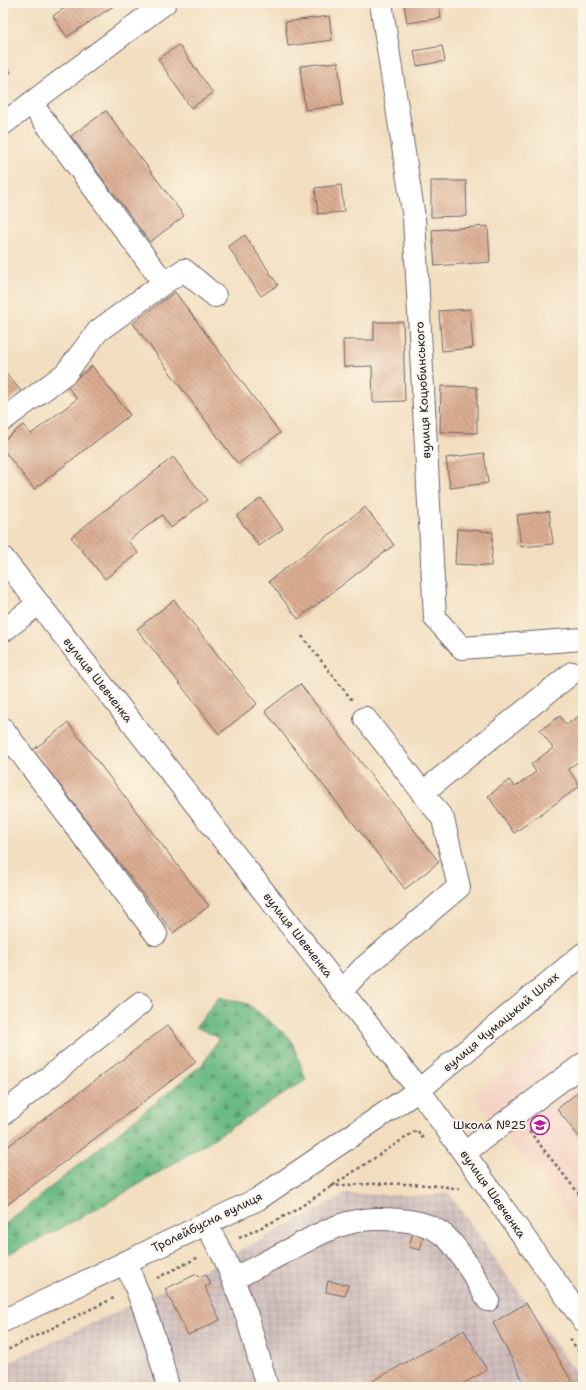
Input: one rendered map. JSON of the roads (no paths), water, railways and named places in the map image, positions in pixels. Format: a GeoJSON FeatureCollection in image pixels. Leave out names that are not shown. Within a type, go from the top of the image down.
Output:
{"type":"FeatureCollection","features":[{"type":"Feature","properties":{"kind":"street","name":"вулиця Коцюбинського"},"geometry":{"type":"LineString","coordinates":[[381,3],[414,218],[435,618],[462,648],[583,640]]}},
{"type":"Feature","properties":{"kind":"street"},"geometry":{"type":"LineString","coordinates":[[3,124],[160,5]]}},
{"type":"Feature","properties":{"kind":"street"},"geometry":{"type":"LineString","coordinates":[[31,103],[164,283]]}},
{"type":"Feature","properties":{"kind":"street"},"geometry":{"type":"LineString","coordinates":[[3,420],[66,373],[98,332],[184,270],[215,296]]}},
{"type":"Feature","properties":{"kind":"street","name":"вулиця Шевченка"},"geometry":{"type":"LineString","coordinates":[[3,558],[419,1090],[583,1320]]}},
{"type":"Feature","properties":{"kind":"street"},"geometry":{"type":"LineString","coordinates":[[3,631],[38,604]]}},
{"type":"Feature","properties":{"kind":"street"},"geometry":{"type":"LineString","coordinates":[[422,793],[572,673]]}},
{"type":"Feature","properties":{"kind":"street"},"geometry":{"type":"LineString","coordinates":[[341,990],[362,969],[460,887],[443,819],[365,718]]}},
{"type":"Feature","properties":{"kind":"street"},"geometry":{"type":"LineString","coordinates":[[3,729],[156,934]]}},
{"type":"Feature","properties":{"kind":"street","name":"вулиця Чумацький Шлях"},"geometry":{"type":"LineString","coordinates":[[419,1090],[583,954]]}},
{"type":"Feature","properties":{"kind":"street"},"geometry":{"type":"LineString","coordinates":[[3,1114],[140,1004]]}},
{"type":"Feature","properties":{"kind":"street"},"geometry":{"type":"LineString","coordinates":[[464,1153],[583,1064]]}},
{"type":"Feature","properties":{"kind":"street","name":"Тролейбусна вулиця"},"geometry":{"type":"LineString","coordinates":[[3,1321],[258,1199],[419,1090]]}},
{"type":"Feature","properties":{"kind":"street"},"geometry":{"type":"LineString","coordinates":[[233,1279],[312,1238],[342,1225],[363,1220],[384,1218],[411,1221],[426,1226],[445,1236],[455,1247],[488,1300]]}},
{"type":"Feature","properties":{"kind":"street"},"geometry":{"type":"LineString","coordinates":[[206,1224],[225,1259],[247,1316],[267,1387]]}},
{"type":"Feature","properties":{"kind":"street"},"geometry":{"type":"LineString","coordinates":[[125,1262],[142,1300],[162,1362],[168,1387]]}},
{"type":"Feature","properties":{"kind":"place","name":"Школа №25"},"geometry":{"type":"Point","coordinates":[540,1125]}}]}
